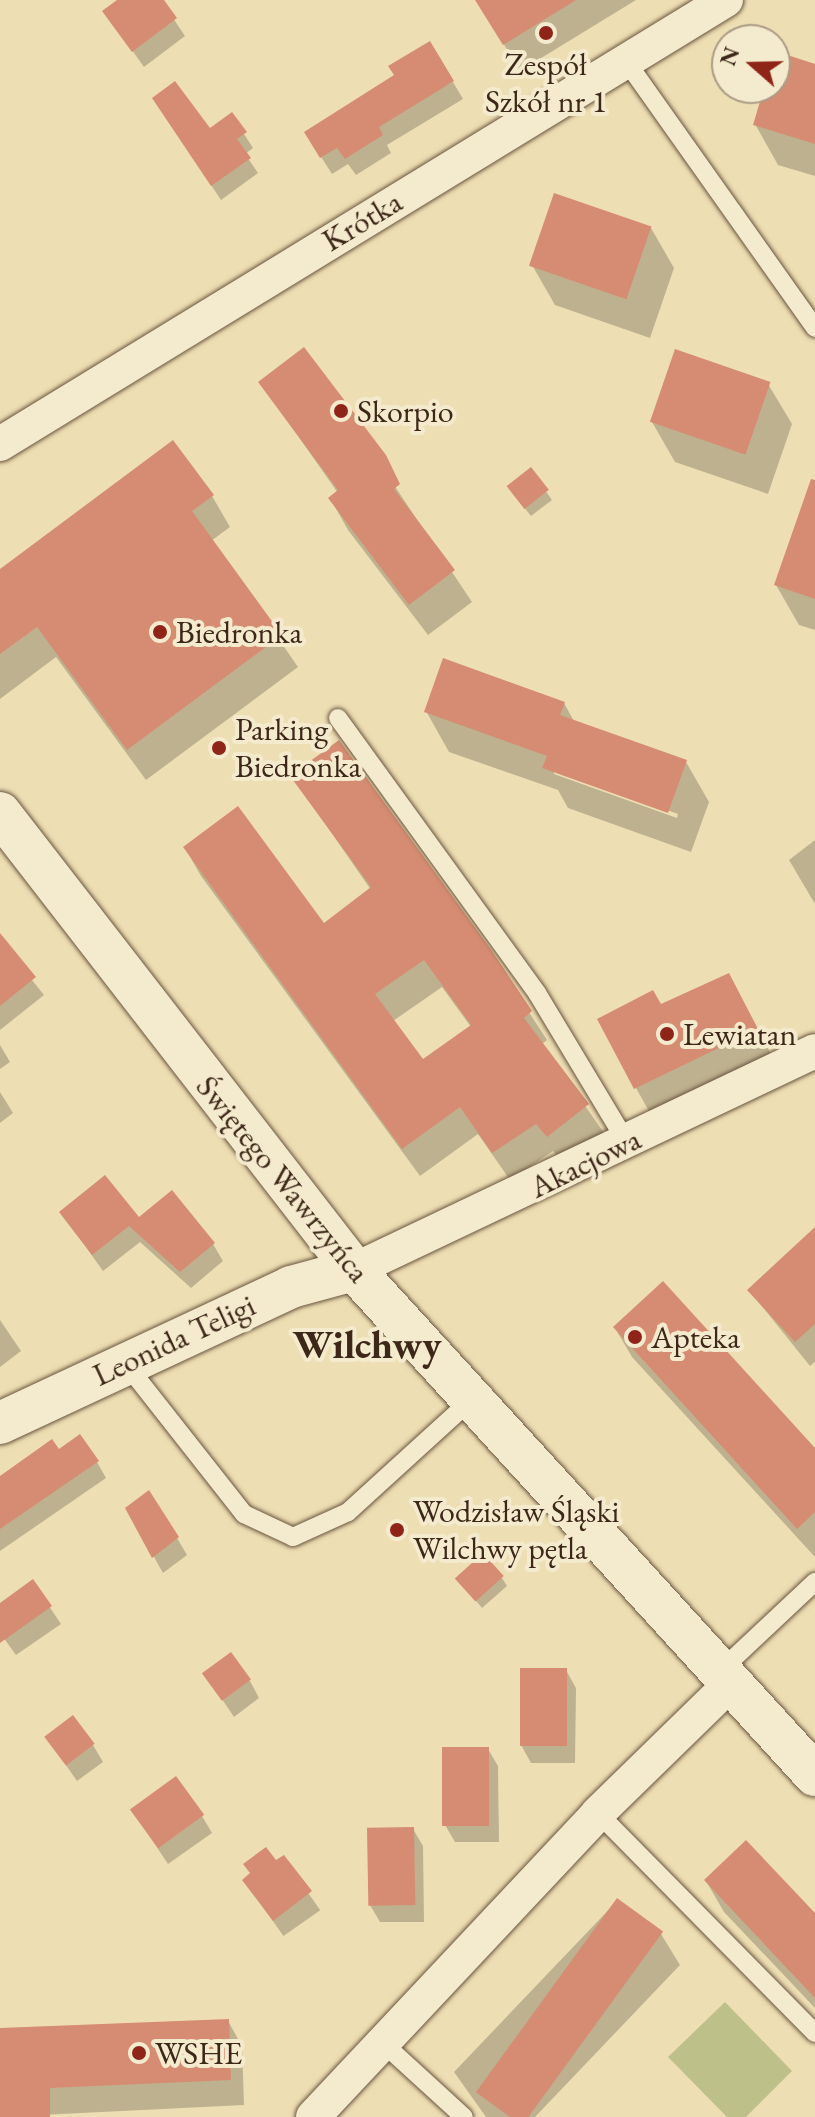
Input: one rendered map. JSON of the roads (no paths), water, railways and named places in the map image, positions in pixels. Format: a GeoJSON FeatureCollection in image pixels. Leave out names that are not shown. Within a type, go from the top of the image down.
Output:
{"type":"FeatureCollection","features":[{"type":"Feature","properties":{"kind":"street","name":"Krótka"},"geometry":{"type":"LineString","coordinates":[[0,444],[726,0]]}},
{"type":"Feature","properties":{"kind":"street","name":"Świętego Wawrzyńca"},"geometry":{"type":"LineString","coordinates":[[0,813],[354,1270],[470,1401],[815,1775]]}},
{"type":"Feature","properties":{"kind":"street","name":"Akacjowa"},"geometry":{"type":"LineString","coordinates":[[354,1270],[627,1143],[815,1051]]}},
{"type":"Feature","properties":{"kind":"street","name":"Leonida Teligi"},"geometry":{"type":"LineString","coordinates":[[0,1423],[124,1362],[291,1287],[354,1270]]}},
{"type":"Feature","properties":{"kind":"street"},"geometry":{"type":"LineString","coordinates":[[313,2117],[724,1678]]}},
{"type":"Feature","properties":{"kind":"lane"},"geometry":{"type":"LineString","coordinates":[[626,61],[815,328]]}},
{"type":"Feature","properties":{"kind":"lane"},"geometry":{"type":"LineString","coordinates":[[338,718],[537,993],[627,1143]]}},
{"type":"Feature","properties":{"kind":"lane"},"geometry":{"type":"LineString","coordinates":[[124,1362],[244,1514],[293,1537],[348,1512],[470,1401]]}},
{"type":"Feature","properties":{"kind":"lane"},"geometry":{"type":"LineString","coordinates":[[724,1678],[815,1582]]}},
{"type":"Feature","properties":{"kind":"lane"},"geometry":{"type":"LineString","coordinates":[[598,1813],[815,2033]]}},
{"type":"Feature","properties":{"kind":"lane"},"geometry":{"type":"LineString","coordinates":[[384,2044],[464,2117]]}},
{"type":"Feature","properties":{"kind":"place","name":"Zespół Szkół nr 1"},"geometry":{"type":"Point","coordinates":[546,33]}},
{"type":"Feature","properties":{"kind":"place","name":"Skorpio"},"geometry":{"type":"Point","coordinates":[341,411]}},
{"type":"Feature","properties":{"kind":"place","name":"Biedronka"},"geometry":{"type":"Point","coordinates":[160,632]}},
{"type":"Feature","properties":{"kind":"place","name":"Parking Biedronka"},"geometry":{"type":"Point","coordinates":[219,748]}},
{"type":"Feature","properties":{"kind":"place","name":"Lewiatan"},"geometry":{"type":"Point","coordinates":[667,1034]}},
{"type":"Feature","properties":{"kind":"place","name":"Apteka"},"geometry":{"type":"Point","coordinates":[635,1337]}},
{"type":"Feature","properties":{"kind":"place","name":"Wodzisław Śląski Wilchwy pętla"},"geometry":{"type":"Point","coordinates":[397,1530]}},
{"type":"Feature","properties":{"kind":"place","name":"WSHE"},"geometry":{"type":"Point","coordinates":[139,2053]}},
{"type":"Feature","properties":{"kind":"district","name":"Wilchwy"},"geometry":{"type":"Point","coordinates":[367,1344]}}]}
